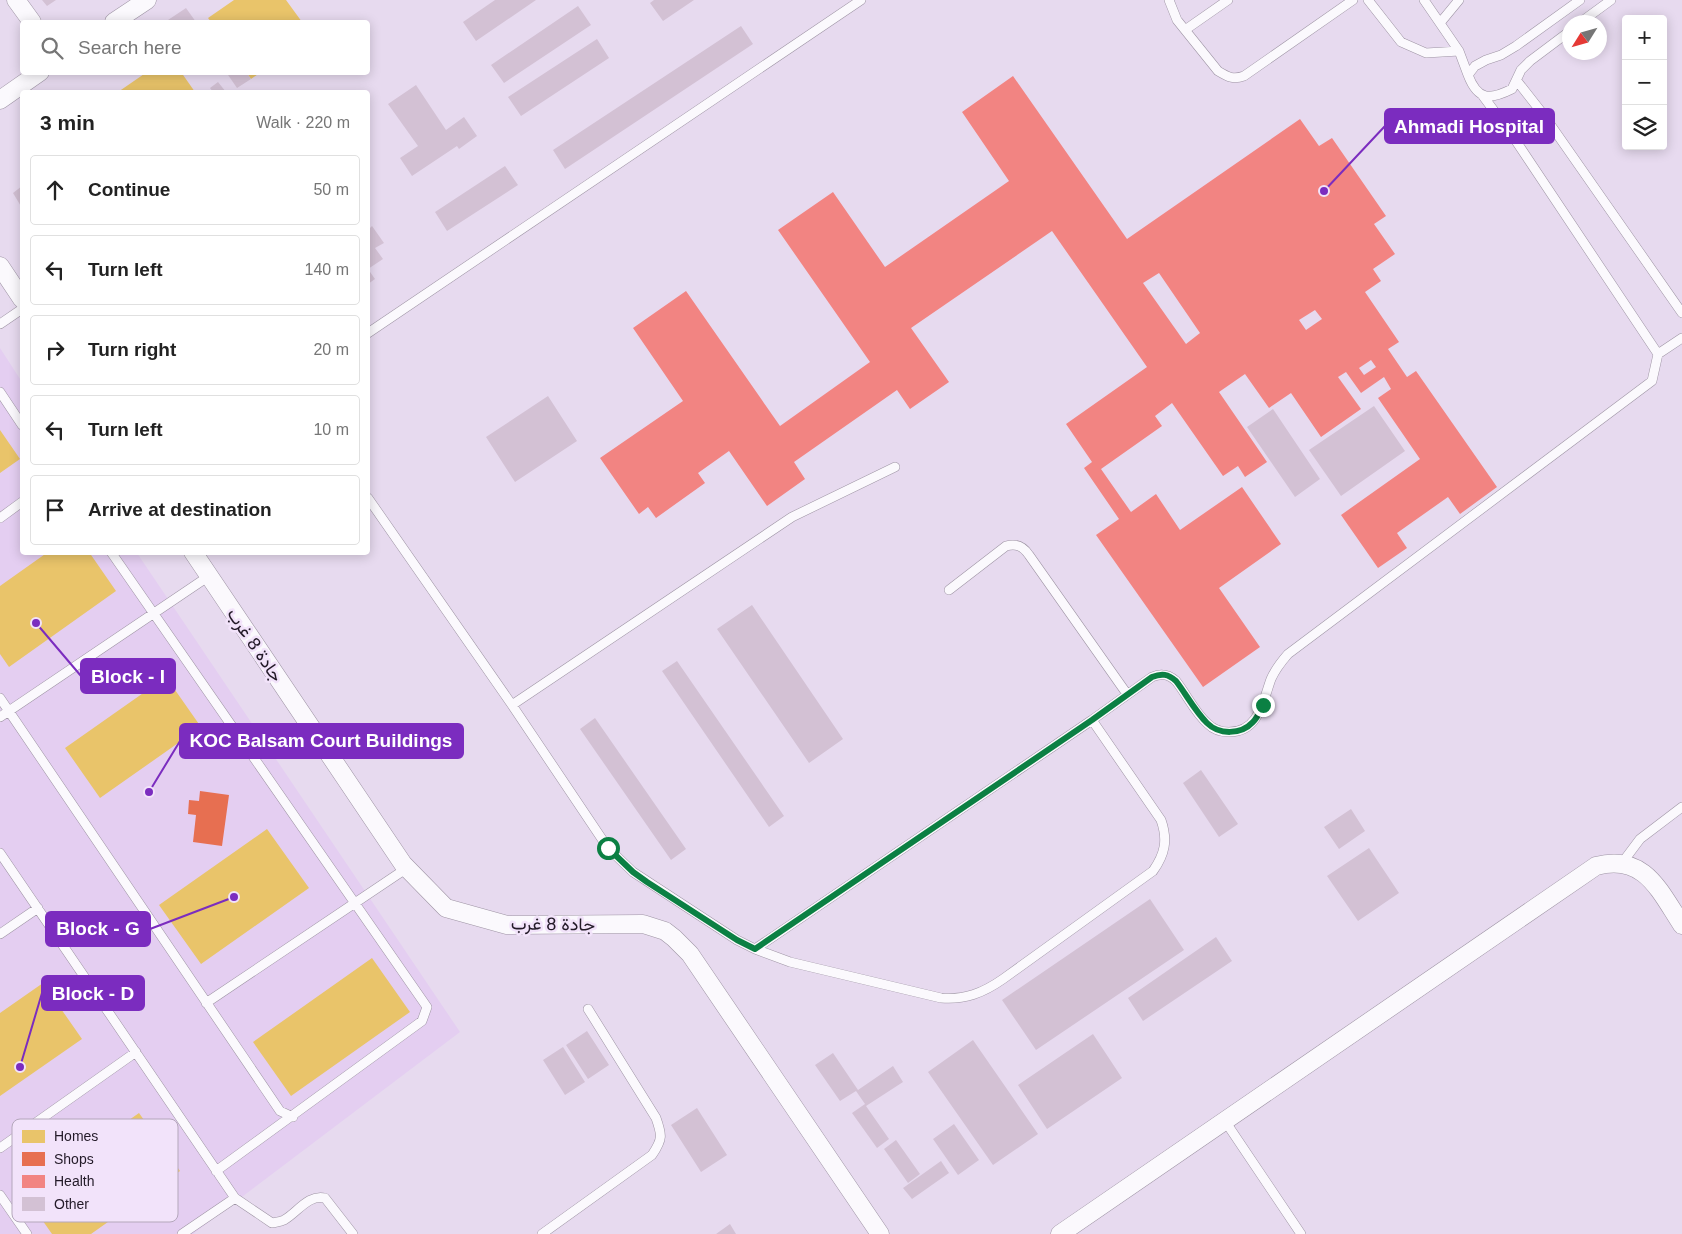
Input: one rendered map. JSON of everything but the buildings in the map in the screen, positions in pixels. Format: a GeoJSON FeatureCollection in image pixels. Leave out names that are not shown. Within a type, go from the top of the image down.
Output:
{"type":"FeatureCollection","features":[{"type":"Feature","properties":{"kind":"street"},"geometry":{"type":"LineString","coordinates":[[16,0],[31,20]]}},
{"type":"Feature","properties":{"kind":"street"},"geometry":{"type":"LineString","coordinates":[[117,20],[147,0]]}},
{"type":"Feature","properties":{"kind":"street"},"geometry":{"type":"LineString","coordinates":[[0,100],[36,75]]}},
{"type":"Feature","properties":{"kind":"street"},"geometry":{"type":"LineString","coordinates":[[0,266],[20,296]]}},
{"type":"Feature","properties":{"kind":"street","name":"جادة 8 غرب"},"geometry":{"type":"LineString","coordinates":[[195,555],[407,868],[446,908],[507,925],[643,924],[665,931],[690,954],[880,1234]]}},
{"type":"Feature","properties":{"kind":"street"},"geometry":{"type":"LineString","coordinates":[[1063,1233],[1596,866],[1608,863],[1622,863],[1635,867],[1647,876],[1682,924]]}},
{"type":"Feature","properties":{"kind":"lane"},"geometry":{"type":"LineString","coordinates":[[370,332],[861,0]]}},
{"type":"Feature","properties":{"kind":"lane"},"geometry":{"type":"LineString","coordinates":[[1169,0],[1177,20],[1218,71],[1227,77],[1235,79],[1244,76],[1353,0]]}},
{"type":"Feature","properties":{"kind":"lane"},"geometry":{"type":"LineString","coordinates":[[1185,30],[1228,0]]}},
{"type":"Feature","properties":{"kind":"lane"},"geometry":{"type":"LineString","coordinates":[[1368,0],[1401,42],[1426,53],[1459,51]]}},
{"type":"Feature","properties":{"kind":"lane"},"geometry":{"type":"LineString","coordinates":[[1424,0],[1459,51],[1473,88],[1483,96],[1512,135],[1658,354]]}},
{"type":"Feature","properties":{"kind":"lane"},"geometry":{"type":"LineString","coordinates":[[1440,23],[1459,0]]}},
{"type":"Feature","properties":{"kind":"lane"},"geometry":{"type":"LineString","coordinates":[[1468,76],[1475,66],[1501,55],[1516,46],[1580,0]]}},
{"type":"Feature","properties":{"kind":"lane"},"geometry":{"type":"LineString","coordinates":[[1591,15],[1611,0]]}},
{"type":"Feature","properties":{"kind":"lane"},"geometry":{"type":"LineString","coordinates":[[1483,96],[1500,95],[1512,89],[1521,70],[1562,37]]}},
{"type":"Feature","properties":{"kind":"lane"},"geometry":{"type":"LineString","coordinates":[[1517,81],[1543,114],[1682,313]]}},
{"type":"Feature","properties":{"kind":"lane"},"geometry":{"type":"LineString","coordinates":[[1512,135],[1543,114]]}},
{"type":"Feature","properties":{"kind":"lane"},"geometry":{"type":"LineString","coordinates":[[0,324],[20,310]]}},
{"type":"Feature","properties":{"kind":"lane"},"geometry":{"type":"LineString","coordinates":[[755,949],[1158,674],[1165,674],[1176,681],[1207,723],[1215,729],[1225,732],[1236,732],[1245,729],[1253,723],[1259,714],[1275,670],[1288,654],[1652,381],[1658,354],[1682,338]]}},
{"type":"Feature","properties":{"kind":"lane"},"geometry":{"type":"LineString","coordinates":[[0,392],[20,422]]}},
{"type":"Feature","properties":{"kind":"lane"},"geometry":{"type":"LineString","coordinates":[[512,705],[792,517],[895,467]]}},
{"type":"Feature","properties":{"kind":"lane"},"geometry":{"type":"LineString","coordinates":[[370,501],[512,705],[598,834],[620,860],[647,882],[737,940],[790,962],[941,998],[968,997],[980,993],[1003,980],[1153,871],[1164,852],[1164,830],[1161,820],[1092,720]]}},
{"type":"Feature","properties":{"kind":"lane"},"geometry":{"type":"LineString","coordinates":[[0,518],[20,503]]}},
{"type":"Feature","properties":{"kind":"lane"},"geometry":{"type":"LineString","coordinates":[[949,590],[1006,546],[1017,545],[1022,547],[1030,555],[1127,694]]}},
{"type":"Feature","properties":{"kind":"lane"},"geometry":{"type":"LineString","coordinates":[[113,555],[427,1007],[422,1021],[216,1171]]}},
{"type":"Feature","properties":{"kind":"lane"},"geometry":{"type":"LineString","coordinates":[[0,717],[209,576]]}},
{"type":"Feature","properties":{"kind":"lane"},"geometry":{"type":"LineString","coordinates":[[0,698],[280,1112],[292,1117]]}},
{"type":"Feature","properties":{"kind":"lane"},"geometry":{"type":"LineString","coordinates":[[1622,863],[1640,839],[1682,807]]}},
{"type":"Feature","properties":{"kind":"lane"},"geometry":{"type":"LineString","coordinates":[[0,853],[235,1198],[272,1223],[283,1220],[312,1198],[320,1196],[325,1198],[353,1234]]}},
{"type":"Feature","properties":{"kind":"lane"},"geometry":{"type":"LineString","coordinates":[[206,1003],[407,868]]}},
{"type":"Feature","properties":{"kind":"lane"},"geometry":{"type":"LineString","coordinates":[[0,934],[38,908]]}},
{"type":"Feature","properties":{"kind":"lane"},"geometry":{"type":"LineString","coordinates":[[542,1234],[652,1154],[661,1143],[661,1132],[656,1118],[588,1009]]}},
{"type":"Feature","properties":{"kind":"lane"},"geometry":{"type":"LineString","coordinates":[[41,1119],[136,1052]]}},
{"type":"Feature","properties":{"kind":"lane"},"geometry":{"type":"LineString","coordinates":[[1225,1121],[1301,1234]]}},
{"type":"Feature","properties":{"kind":"lane"},"geometry":{"type":"LineString","coordinates":[[0,1148],[12,1140]]}},
{"type":"Feature","properties":{"kind":"lane"},"geometry":{"type":"LineString","coordinates":[[0,1195],[12,1212]]}},
{"type":"Feature","properties":{"kind":"lane"},"geometry":{"type":"LineString","coordinates":[[182,1234],[235,1198]]}},
{"type":"Feature","properties":{"kind":"lane"},"geometry":{"type":"LineString","coordinates":[[19,1222],[27,1234]]}},
{"type":"Feature","properties":{"kind":"shaded area"},"geometry":{"type":"Polygon","coordinates":[[[0,348],[20,379],[20,555],[138,555],[460,1032],[193,1234],[0,1234],[0,348]]]}},
{"type":"Feature","properties":{"kind":"place","name":"Ahmadi Hospital"},"geometry":{"type":"Point","coordinates":[1324,191]}},
{"type":"Feature","properties":{"kind":"place","name":"Block - I"},"geometry":{"type":"Point","coordinates":[36,623]}},
{"type":"Feature","properties":{"kind":"place","name":"KOC Balsam Court Buildings"},"geometry":{"type":"Point","coordinates":[149,792]}},
{"type":"Feature","properties":{"kind":"place","name":"Block - G"},"geometry":{"type":"Point","coordinates":[234,897]}},
{"type":"Feature","properties":{"kind":"place","name":"Block - D"},"geometry":{"type":"Point","coordinates":[20,1067]}},
{"type":"Feature","properties":{"kind":"route"},"geometry":{"type":"LineString","coordinates":[[608,848],[633,872],[647,882],[737,940],[755,949],[1158,674],[1165,674],[1176,681],[1207,723],[1215,729],[1225,732],[1236,732],[1245,729],[1253,723],[1263,705]]}}]}
